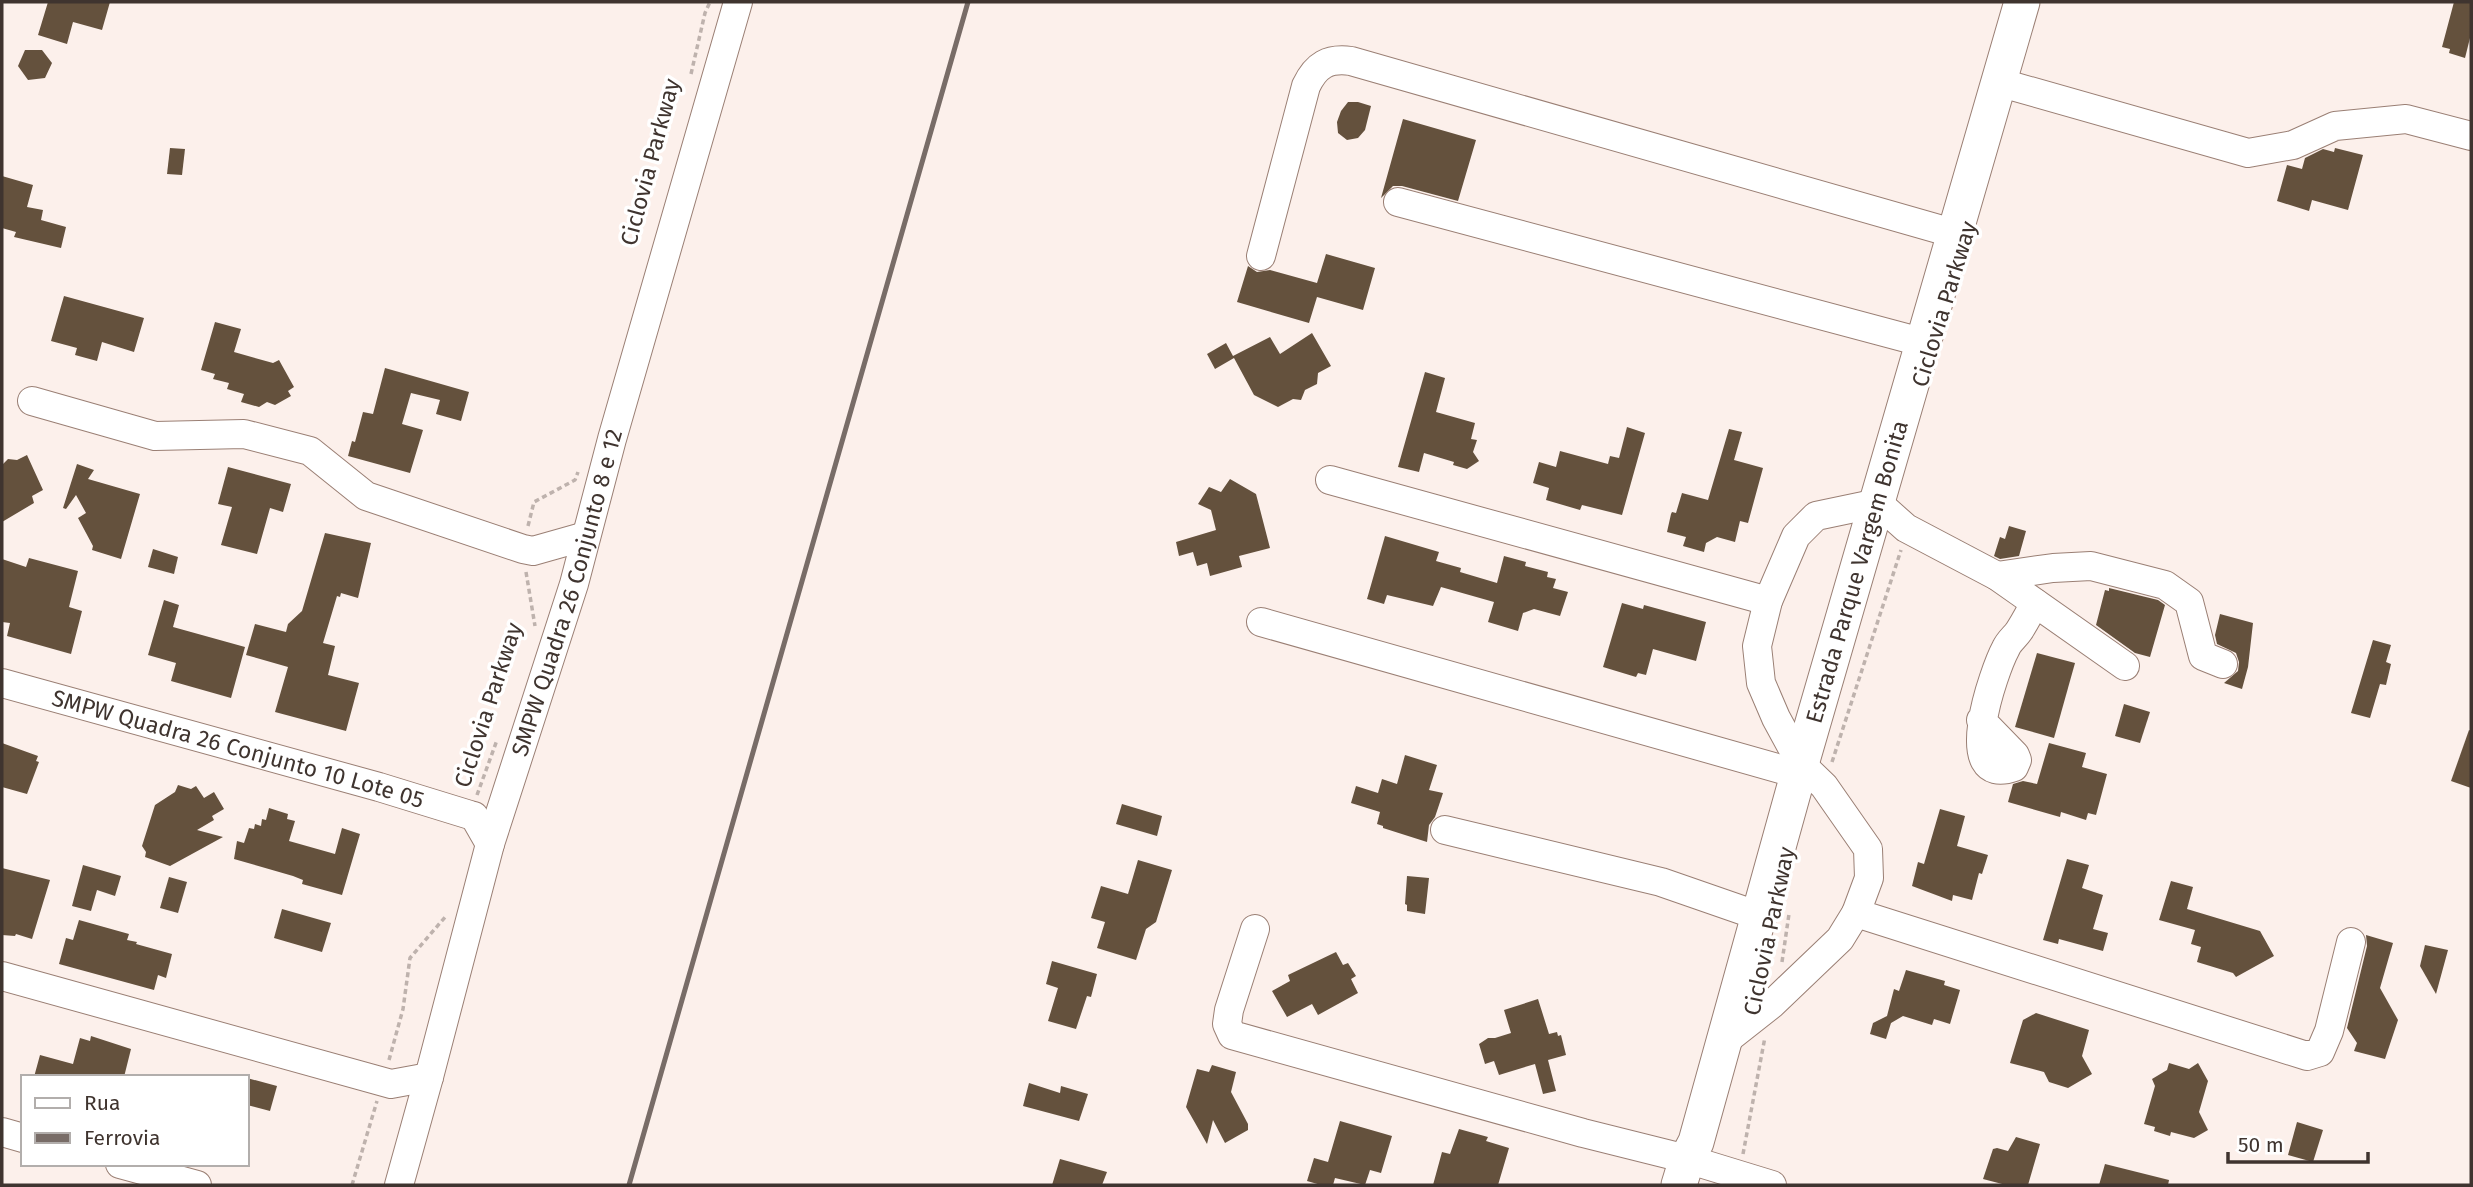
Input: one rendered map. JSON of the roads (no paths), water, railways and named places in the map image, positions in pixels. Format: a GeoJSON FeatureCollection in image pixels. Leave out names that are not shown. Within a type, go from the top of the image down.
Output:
{"type":"FeatureCollection","features":[{"type":"Feature","properties":{"kind":"main road","name":"Estrada Parque Vargem Bonita"},"geometry":{"type":"LineString","coordinates":[[1690,1167],[1725,1041],[1775,911],[1878,503],[2022,2]]}},
{"type":"Feature","properties":{"kind":"street","name":"SMPW Quadra 26 Conjunto 8 e 12"},"geometry":{"type":"LineString","coordinates":[[398,1185],[419,1115],[489,844],[574,584],[615,426],[738,2]]}},
{"type":"Feature","properties":{"kind":"street"},"geometry":{"type":"LineString","coordinates":[[1261,256],[1306,86],[1320,66],[1338,59],[1956,234]]}},
{"type":"Feature","properties":{"kind":"street"},"geometry":{"type":"LineString","coordinates":[[1998,82],[2248,153],[2293,145],[2335,126],[2406,119],[2471,136]]}},
{"type":"Feature","properties":{"kind":"street"},"geometry":{"type":"LineString","coordinates":[[1398,202],[1925,342]]}},
{"type":"Feature","properties":{"kind":"street"},"geometry":{"type":"LineString","coordinates":[[32,401],[155,436],[244,434],[310,451],[366,496],[528,550],[574,584]]}},
{"type":"Feature","properties":{"kind":"street"},"geometry":{"type":"LineString","coordinates":[[1330,480],[1768,601]]}},
{"type":"Feature","properties":{"kind":"street"},"geometry":{"type":"LineString","coordinates":[[1725,1041],[1772,1004],[1840,939],[1856,913],[1869,878],[1868,849],[1808,775],[1776,718],[1761,683],[1757,646],[1768,601],[1796,536],[1816,516],[1878,503],[1906,527],[1997,576],[2125,666]]}},
{"type":"Feature","properties":{"kind":"street"},"geometry":{"type":"LineString","coordinates":[[528,550],[586,536]]}},
{"type":"Feature","properties":{"kind":"street"},"geometry":{"type":"LineString","coordinates":[[1997,576],[2091,566],[2165,585],[2189,602],[2203,656],[2223,664]]}},
{"type":"Feature","properties":{"kind":"street"},"geometry":{"type":"LineString","coordinates":[[1981,720],[2007,645],[2035,603]]}},
{"type":"Feature","properties":{"kind":"street"},"geometry":{"type":"LineString","coordinates":[[1261,622],[1808,775]]}},
{"type":"Feature","properties":{"kind":"street","name":"SMPW Quadra 26 Conjunto 10 Lote 05"},"geometry":{"type":"LineString","coordinates":[[2,683],[472,815]]}},
{"type":"Feature","properties":{"kind":"street"},"geometry":{"type":"LineString","coordinates":[[489,844],[472,815],[503,803]]}},
{"type":"Feature","properties":{"kind":"street"},"geometry":{"type":"LineString","coordinates":[[1444,830],[1775,911]]}},
{"type":"Feature","properties":{"kind":"street"},"geometry":{"type":"LineString","coordinates":[[1856,913],[2307,1056],[2320,1052],[2329,1031],[2351,942]]}},
{"type":"Feature","properties":{"kind":"street"},"geometry":{"type":"LineString","coordinates":[[1255,929],[1229,1010],[1227,1024],[1231,1035],[1583,1133],[1690,1167],[1739,1175],[1772,1185]]}},
{"type":"Feature","properties":{"kind":"street"},"geometry":{"type":"LineString","coordinates":[[2,976],[387,1083],[429,1077]]}},
{"type":"Feature","properties":{"kind":"street"},"geometry":{"type":"LineString","coordinates":[[387,1083],[419,1115]]}},
{"type":"Feature","properties":{"kind":"street"},"geometry":{"type":"LineString","coordinates":[[2,1132],[21,1137]]}},
{"type":"Feature","properties":{"kind":"street"},"geometry":{"type":"LineString","coordinates":[[127,1166],[197,1185]]}},
{"type":"Feature","properties":{"kind":"railway"},"geometry":{"type":"LineString","coordinates":[[629,1185],[968,2]]}}]}
